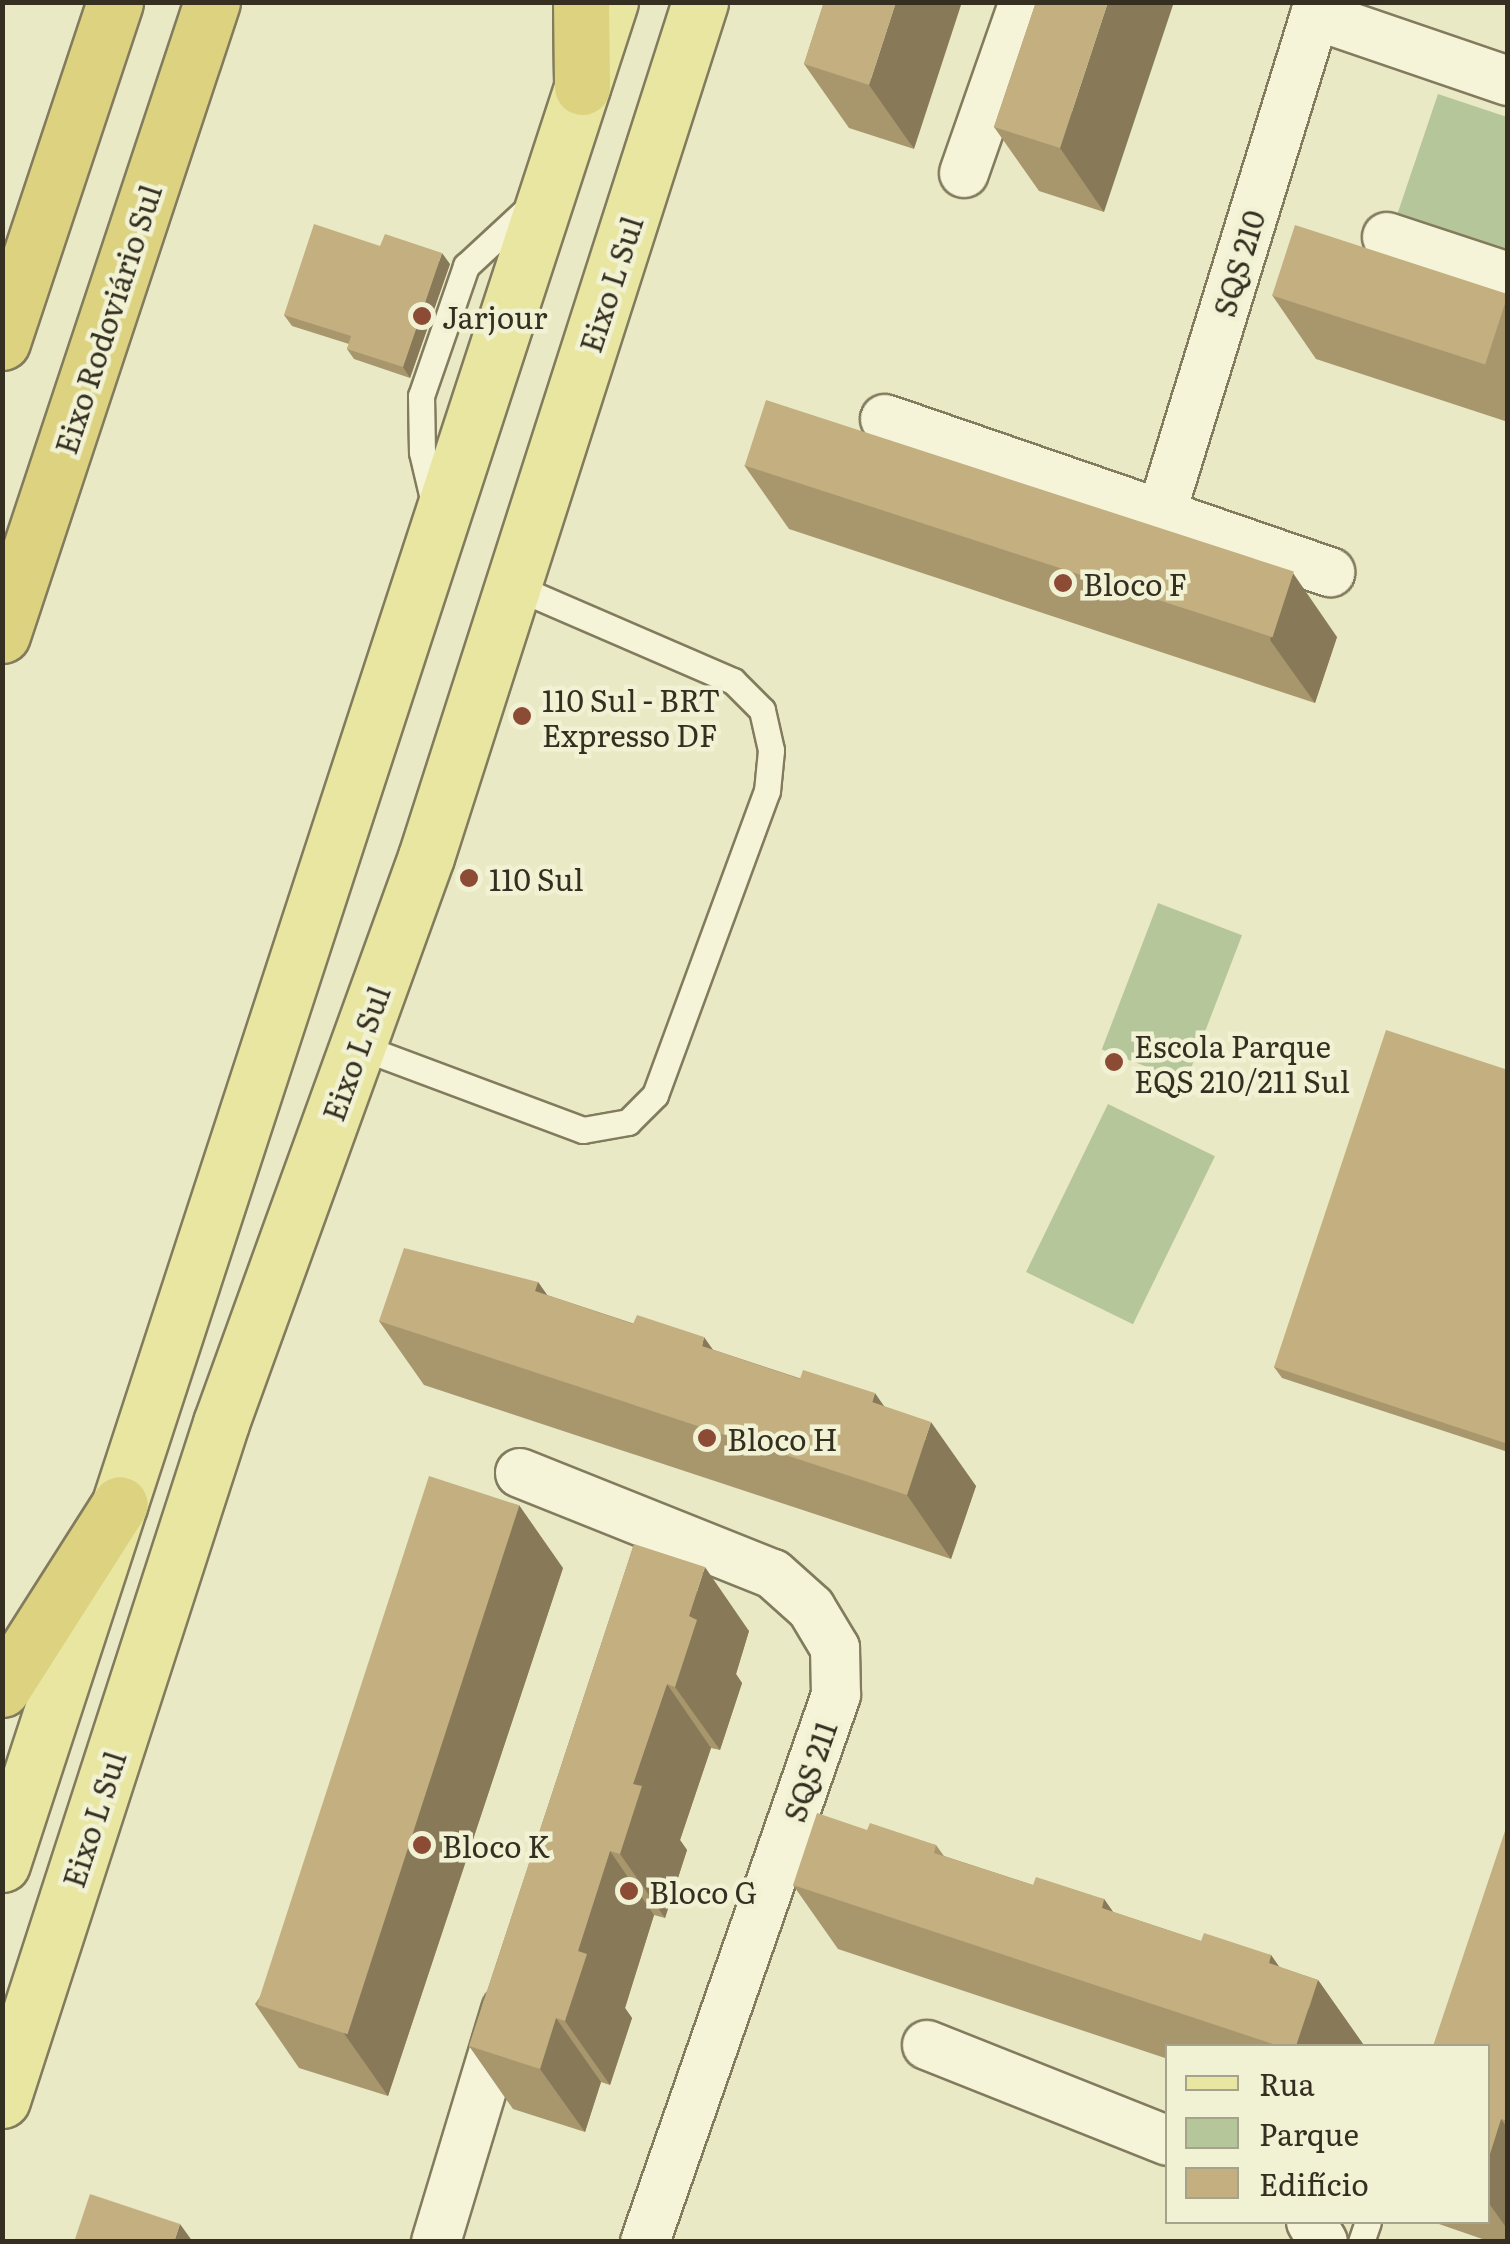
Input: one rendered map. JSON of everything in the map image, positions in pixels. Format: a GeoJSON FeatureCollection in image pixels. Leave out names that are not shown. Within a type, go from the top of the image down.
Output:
{"type":"FeatureCollection","features":[{"type":"Feature","properties":{"kind":"highway"},"geometry":{"type":"LineString","coordinates":[[2,342],[115,2]]}},
{"type":"Feature","properties":{"kind":"highway","name":"Eixo Rodoviário Sul"},"geometry":{"type":"LineString","coordinates":[[2,634],[212,2]]}},
{"type":"Feature","properties":{"kind":"highway"},"geometry":{"type":"LineString","coordinates":[[581,2],[582,86]]}},
{"type":"Feature","properties":{"kind":"highway"},"geometry":{"type":"LineString","coordinates":[[2,1689],[120,1504]]}},
{"type":"Feature","properties":{"kind":"main road"},"geometry":{"type":"LineString","coordinates":[[2,1864],[76,1648],[610,2]]}},
{"type":"Feature","properties":{"kind":"main road","name":"Eixo L Sul"},"geometry":{"type":"LineString","coordinates":[[2,2100],[221,1423],[358,1046],[514,586],[700,2]]}},
{"type":"Feature","properties":{"kind":"main road"},"geometry":{"type":"LineString","coordinates":[[2,1770],[76,1648]]}},
{"type":"Feature","properties":{"kind":"street"},"geometry":{"type":"LineString","coordinates":[[964,173],[1024,2]]}},
{"type":"Feature","properties":{"kind":"street","name":"SQS 210"},"geometry":{"type":"LineString","coordinates":[[1162,511],[1317,9],[1508,80]]}},
{"type":"Feature","properties":{"kind":"street"},"geometry":{"type":"LineString","coordinates":[[1387,237],[1508,278]]}},
{"type":"Feature","properties":{"kind":"street"},"geometry":{"type":"LineString","coordinates":[[885,419],[1162,511],[1330,572]]}},
{"type":"Feature","properties":{"kind":"street","name":"SQS 211"},"geometry":{"type":"LineString","coordinates":[[520,1473],[774,1574],[811,1608],[835,1648],[836,1695],[645,2242]]}},
{"type":"Feature","properties":{"kind":"street"},"geometry":{"type":"LineString","coordinates":[[436,2242],[521,1961]]}},
{"type":"Feature","properties":{"kind":"street"},"geometry":{"type":"LineString","coordinates":[[927,2045],[1165,2139]]}},
{"type":"Feature","properties":{"kind":"lane"},"geometry":{"type":"LineString","coordinates":[[358,1046],[583,1130],[628,1122],[655,1095],[766,791],[770,750],[762,710],[733,681],[514,586]]}},
{"type":"Feature","properties":{"kind":"green space"},"geometry":{"type":"Polygon","coordinates":[[[1438,94],[1507,117],[1507,257],[1396,218],[1438,94]]]}},
{"type":"Feature","properties":{"kind":"green space"},"geometry":{"type":"Polygon","coordinates":[[[1158,903],[1242,935],[1186,1082],[1102,1050],[1158,903]]]}},
{"type":"Feature","properties":{"kind":"green space"},"geometry":{"type":"Polygon","coordinates":[[[1108,1104],[1215,1156],[1133,1324],[1026,1272],[1108,1104]]]}},
{"type":"Feature","properties":{"kind":"building"},"geometry":{"type":"Polygon","coordinates":[[[824,2],[896,2],[869,85],[804,64],[824,2]]]}},
{"type":"Feature","properties":{"kind":"building"},"geometry":{"type":"Polygon","coordinates":[[[1036,2],[1108,2],[1060,148],[994,127],[1036,2]]]}},
{"type":"Feature","properties":{"kind":"building"},"geometry":{"type":"Polygon","coordinates":[[[314,224],[380,246],[385,234],[442,253],[403,367],[347,349],[351,336],[284,315],[314,224]]]}},
{"type":"Feature","properties":{"kind":"building"},"geometry":{"type":"Polygon","coordinates":[[[1295,225],[1508,294],[1485,365],[1272,295],[1295,225]]]}},
{"type":"Feature","properties":{"kind":"building"},"geometry":{"type":"Polygon","coordinates":[[[766,400],[1294,572],[1273,637],[745,466],[766,400]]]}},
{"type":"Feature","properties":{"kind":"building","name":"Escola Parque EQS 210/211 Sul"},"geometry":{"type":"Polygon","coordinates":[[[1386,1030],[1508,1070],[1508,1444],[1274,1367],[1386,1030]]]}},
{"type":"Feature","properties":{"kind":"building"},"geometry":{"type":"Polygon","coordinates":[[[404,1248],[538,1282],[535,1291],[633,1324],[637,1315],[704,1337],[702,1346],[800,1379],[803,1370],[875,1393],[872,1402],[931,1422],[907,1495],[379,1321],[404,1248]]]}},
{"type":"Feature","properties":{"kind":"building"},"geometry":{"type":"Polygon","coordinates":[[[429,1476],[519,1505],[348,2034],[257,2005],[429,1476]]]}},
{"type":"Feature","properties":{"kind":"building"},"geometry":{"type":"Polygon","coordinates":[[[634,1544],[705,1567],[689,1616],[697,1620],[675,1687],[667,1684],[633,1784],[642,1786],[620,1854],[610,1851],[578,1951],[587,1954],[565,2021],[556,2018],[540,2069],[469,2046],[634,1544]]]}},
{"type":"Feature","properties":{"kind":"building"},"geometry":{"type":"Polygon","coordinates":[[[817,1813],[867,1830],[870,1823],[936,1845],[934,1853],[1033,1885],[1036,1877],[1104,1899],[1102,1908],[1201,1941],[1204,1933],[1271,1955],[1269,1963],[1318,1980],[1297,2044],[1273,2044],[793,1885],[817,1813]]]}},
{"type":"Feature","properties":{"kind":"building"},"geometry":{"type":"Polygon","coordinates":[[[1508,1822],[1508,2121],[1501,2119],[1490,2154],[1490,2044],[1434,2044],[1508,1822]]]}},
{"type":"Feature","properties":{"kind":"building"},"geometry":{"type":"Polygon","coordinates":[[[90,2194],[180,2224],[174,2242],[74,2242],[90,2194]]]}},
{"type":"Feature","properties":{"kind":"place","name":"Jarjour"},"geometry":{"type":"Point","coordinates":[422,316]}},
{"type":"Feature","properties":{"kind":"place","name":"Bloco F"},"geometry":{"type":"Point","coordinates":[1063,583]}},
{"type":"Feature","properties":{"kind":"place","name":"110 Sul - BRT Expresso DF"},"geometry":{"type":"Point","coordinates":[522,716]}},
{"type":"Feature","properties":{"kind":"place","name":"110 Sul"},"geometry":{"type":"Point","coordinates":[469,878]}},
{"type":"Feature","properties":{"kind":"place","name":"Escola Parque EQS 210/211 Sul"},"geometry":{"type":"Point","coordinates":[1114,1062]}},
{"type":"Feature","properties":{"kind":"place","name":"Bloco H"},"geometry":{"type":"Point","coordinates":[707,1438]}},
{"type":"Feature","properties":{"kind":"place","name":"Bloco K"},"geometry":{"type":"Point","coordinates":[422,1845]}},
{"type":"Feature","properties":{"kind":"place","name":"Bloco G"},"geometry":{"type":"Point","coordinates":[629,1891]}}]}
